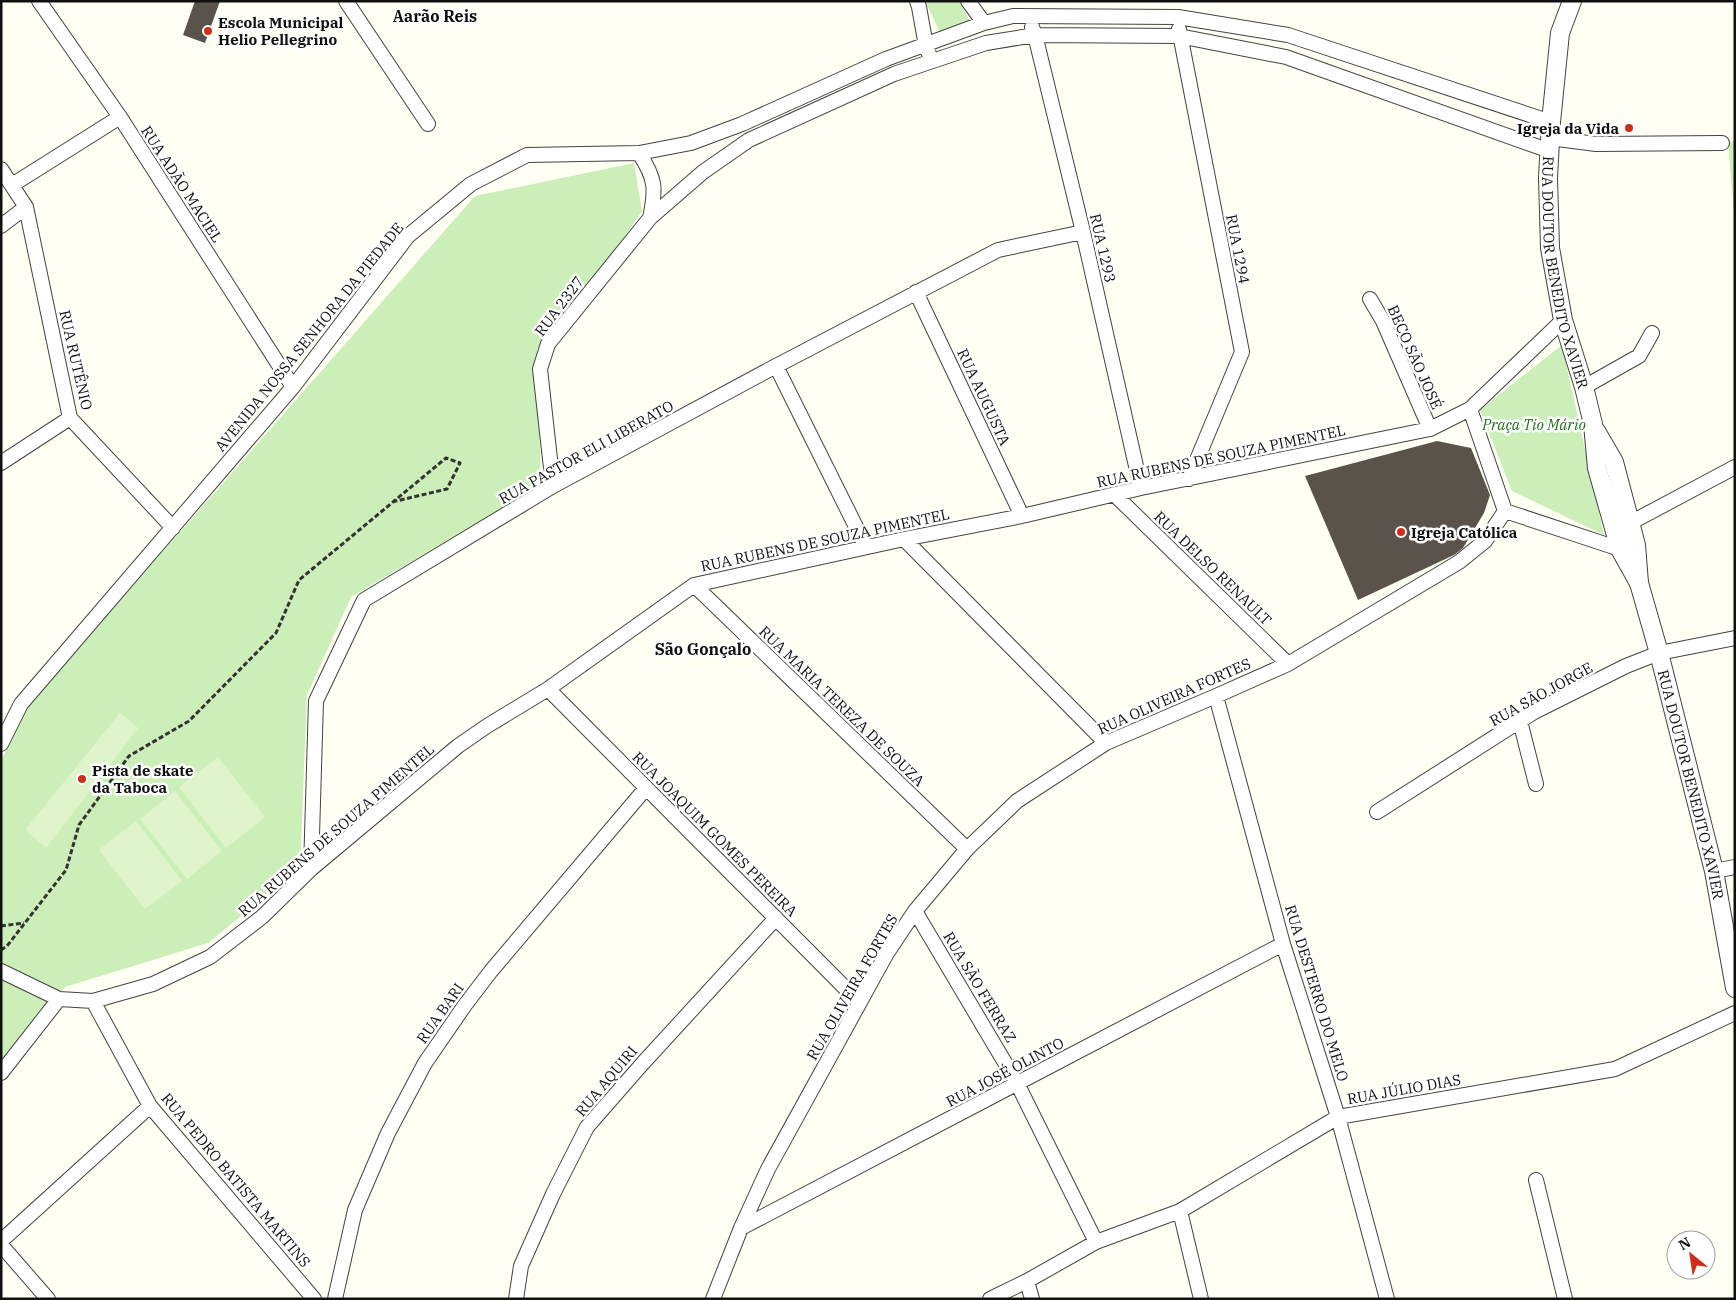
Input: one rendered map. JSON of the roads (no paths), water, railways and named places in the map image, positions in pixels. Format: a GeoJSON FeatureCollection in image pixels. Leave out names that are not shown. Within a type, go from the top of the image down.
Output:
{"type":"FeatureCollection","features":[{"type":"Feature","properties":{"kind":"street","name":"RUA ADÃO MACIEL"},"geometry":{"type":"LineString","coordinates":[[39,1],[120,117],[293,387]]}},
{"type":"Feature","properties":{"kind":"street"},"geometry":{"type":"LineString","coordinates":[[346,1],[428,124]]}},
{"type":"Feature","properties":{"kind":"street"},"geometry":{"type":"LineString","coordinates":[[917,1],[926,46],[932,61]]}},
{"type":"Feature","properties":{"kind":"street"},"geometry":{"type":"LineString","coordinates":[[968,1],[984,23]]}},
{"type":"Feature","properties":{"kind":"street","name":"RUA DOUTOR BENEDITO XAVIER"},"geometry":{"type":"LineString","coordinates":[[1572,1],[1560,33],[1550,137],[1548,178],[1550,248],[1563,320],[1584,386],[1592,424],[1597,468],[1628,547],[1639,583],[1659,653],[1714,871],[1735,988]]}},
{"type":"Feature","properties":{"kind":"street","name":"AVENIDA NOSSA SENHORA DA PIEDADE"},"geometry":{"type":"LineString","coordinates":[[1,744],[21,704],[293,387],[408,236],[471,184],[527,155],[639,153],[691,143],[742,124],[886,59],[926,46],[984,23],[1013,16],[1178,17],[1288,35],[1550,137]]}},
{"type":"Feature","properties":{"kind":"street","name":"RUA 1293"},"geometry":{"type":"LineString","coordinates":[[1028,16],[1035,35],[1083,232],[1141,488]]}},
{"type":"Feature","properties":{"kind":"street","name":"RUA 1294"},"geometry":{"type":"LineString","coordinates":[[1178,17],[1179,36],[1242,352],[1189,479]]}},
{"type":"Feature","properties":{"kind":"street"},"geometry":{"type":"LineString","coordinates":[[650,218],[703,172],[750,140],[894,74],[986,43],[1035,35],[1179,36],[1286,57],[1550,137],[1596,144],[1722,143]]}},
{"type":"Feature","properties":{"kind":"street"},"geometry":{"type":"LineString","coordinates":[[12,186],[120,117]]}},
{"type":"Feature","properties":{"kind":"street","name":"RUA 2327"},"geometry":{"type":"LineString","coordinates":[[553,486],[540,370],[548,344],[650,218],[654,194],[653,182],[650,170],[639,153]]}},
{"type":"Feature","properties":{"kind":"street","name":"RUA RUTÊNIO"},"geometry":{"type":"LineString","coordinates":[[1,169],[26,207],[70,418],[173,528]]}},
{"type":"Feature","properties":{"kind":"street"},"geometry":{"type":"LineString","coordinates":[[654,194],[668,202]]}},
{"type":"Feature","properties":{"kind":"street"},"geometry":{"type":"LineString","coordinates":[[1,226],[26,207]]}},
{"type":"Feature","properties":{"kind":"street","name":"RUA PASTOR ELI LIBERATO"},"geometry":{"type":"LineString","coordinates":[[311,869],[316,701],[364,600],[553,486],[776,366],[998,250],[1083,232]]}},
{"type":"Feature","properties":{"kind":"street","name":"RUA AUGUSTA"},"geometry":{"type":"LineString","coordinates":[[916,292],[1022,516]]}},
{"type":"Feature","properties":{"kind":"street","name":"BECO SÃO JOSÉ"},"geometry":{"type":"LineString","coordinates":[[1370,299],[1383,321],[1430,429]]}},
{"type":"Feature","properties":{"kind":"street","name":"RUA RUBENS DE SOUZA PIMENTEL"},"geometry":{"type":"LineString","coordinates":[[1,971],[59,999],[93,1001],[153,984],[210,957],[262,916],[311,869],[458,746],[548,689],[694,585],[904,539],[1022,516],[1141,488],[1430,429],[1470,409],[1563,320]]}},
{"type":"Feature","properties":{"kind":"street"},"geometry":{"type":"LineString","coordinates":[[1584,386],[1639,356],[1652,333]]}},
{"type":"Feature","properties":{"kind":"street"},"geometry":{"type":"LineString","coordinates":[[776,366],[866,547]]}},
{"type":"Feature","properties":{"kind":"street"},"geometry":{"type":"LineString","coordinates":[[1470,409],[1505,511],[1628,547]]}},
{"type":"Feature","properties":{"kind":"street"},"geometry":{"type":"LineString","coordinates":[[1,463],[70,418]]}},
{"type":"Feature","properties":{"kind":"street","name":"RUA DOUTOR BENEDITO XAVIER"},"geometry":{"type":"LineString","coordinates":[[1592,424],[1614,462],[1630,523],[1628,547]]}},
{"type":"Feature","properties":{"kind":"street"},"geometry":{"type":"LineString","coordinates":[[1630,523],[1735,467]]}},
{"type":"Feature","properties":{"kind":"street","name":"RUA DELSO RENAULT"},"geometry":{"type":"LineString","coordinates":[[1116,495],[1288,664]]}},
{"type":"Feature","properties":{"kind":"street","name":"RUA OLIVEIRA FORTES"},"geometry":{"type":"LineString","coordinates":[[713,1299],[741,1228],[768,1169],[887,953],[915,910],[968,849],[1017,801],[1106,743],[1288,664],[1460,562],[1485,541],[1505,511]]}},
{"type":"Feature","properties":{"kind":"street"},"geometry":{"type":"LineString","coordinates":[[904,539],[1106,743]]}},
{"type":"Feature","properties":{"kind":"street","name":"RUA MARIA TEREZA DE SOUZA"},"geometry":{"type":"LineString","coordinates":[[694,585],[968,849]]}},
{"type":"Feature","properties":{"kind":"street","name":"RUA SÃO JORGE"},"geometry":{"type":"LineString","coordinates":[[1377,812],[1520,721],[1618,670],[1659,653],[1735,638]]}},
{"type":"Feature","properties":{"kind":"street","name":"RUA JOAQUIM GOMES PEREIRA"},"geometry":{"type":"LineString","coordinates":[[548,689],[860,1002]]}},
{"type":"Feature","properties":{"kind":"street","name":"RUA DESTERRO DO MELO"},"geometry":{"type":"LineString","coordinates":[[1216,696],[1283,944],[1338,1117],[1386,1299]]}},
{"type":"Feature","properties":{"kind":"street"},"geometry":{"type":"LineString","coordinates":[[1520,721],[1536,784]]}},
{"type":"Feature","properties":{"kind":"street","name":"RUA BARI"},"geometry":{"type":"LineString","coordinates":[[335,1299],[355,1210],[388,1133],[425,1063],[464,1005],[490,971],[646,788]]}},
{"type":"Feature","properties":{"kind":"street"},"geometry":{"type":"LineString","coordinates":[[1714,871],[1735,867]]}},
{"type":"Feature","properties":{"kind":"street","name":"RUA SÃO FERRAZ"},"geometry":{"type":"LineString","coordinates":[[915,910],[1018,1083],[1096,1242]]}},
{"type":"Feature","properties":{"kind":"street","name":"RUA AQUIRI"},"geometry":{"type":"LineString","coordinates":[[516,1299],[521,1266],[553,1194],[587,1127],[642,1062],[776,918]]}},
{"type":"Feature","properties":{"kind":"street","name":"RUA JOSÉ OLINTO"},"geometry":{"type":"LineString","coordinates":[[741,1228],[1283,944]]}},
{"type":"Feature","properties":{"kind":"street"},"geometry":{"type":"LineString","coordinates":[[1,1073],[59,999]]}},
{"type":"Feature","properties":{"kind":"street","name":"RUA PEDRO BATISTA MARTINS"},"geometry":{"type":"LineString","coordinates":[[93,1001],[150,1106],[314,1299]]}},
{"type":"Feature","properties":{"kind":"street","name":"RUA JÚLIO DIAS"},"geometry":{"type":"LineString","coordinates":[[990,1299],[1027,1281],[1096,1242],[1180,1211],[1338,1117],[1614,1069],[1735,1014]]}},
{"type":"Feature","properties":{"kind":"street"},"geometry":{"type":"LineString","coordinates":[[1,1241],[150,1106]]}},
{"type":"Feature","properties":{"kind":"street"},"geometry":{"type":"LineString","coordinates":[[1536,1180],[1566,1299]]}},
{"type":"Feature","properties":{"kind":"street"},"geometry":{"type":"LineString","coordinates":[[1180,1211],[1201,1299]]}},
{"type":"Feature","properties":{"kind":"street"},"geometry":{"type":"LineString","coordinates":[[1,1245],[48,1299]]}},
{"type":"Feature","properties":{"kind":"street"},"geometry":{"type":"LineString","coordinates":[[1027,1281],[1032,1299]]}},
{"type":"Feature","properties":{"kind":"place","name":"Escola Municipal Helio Pellegrino"},"geometry":{"type":"Point","coordinates":[208,31]}},
{"type":"Feature","properties":{"kind":"place","name":"Igreja da Vida"},"geometry":{"type":"Point","coordinates":[1629,128]}},
{"type":"Feature","properties":{"kind":"place","name":"Igreja Católica"},"geometry":{"type":"Point","coordinates":[1401,532]}},
{"type":"Feature","properties":{"kind":"place","name":"Pista de skate da Taboca"},"geometry":{"type":"Point","coordinates":[82,779]}},
{"type":"Feature","properties":{"kind":"district","name":"Aarão Reis"},"geometry":{"type":"Point","coordinates":[435,16]}},
{"type":"Feature","properties":{"kind":"district","name":"São Gonçalo"},"geometry":{"type":"Point","coordinates":[703,649]}},
{"type":"Feature","properties":{"kind":"park label","name":"Praça Tio Mário"},"geometry":{"type":"Point","coordinates":[1534,424]}}]}
